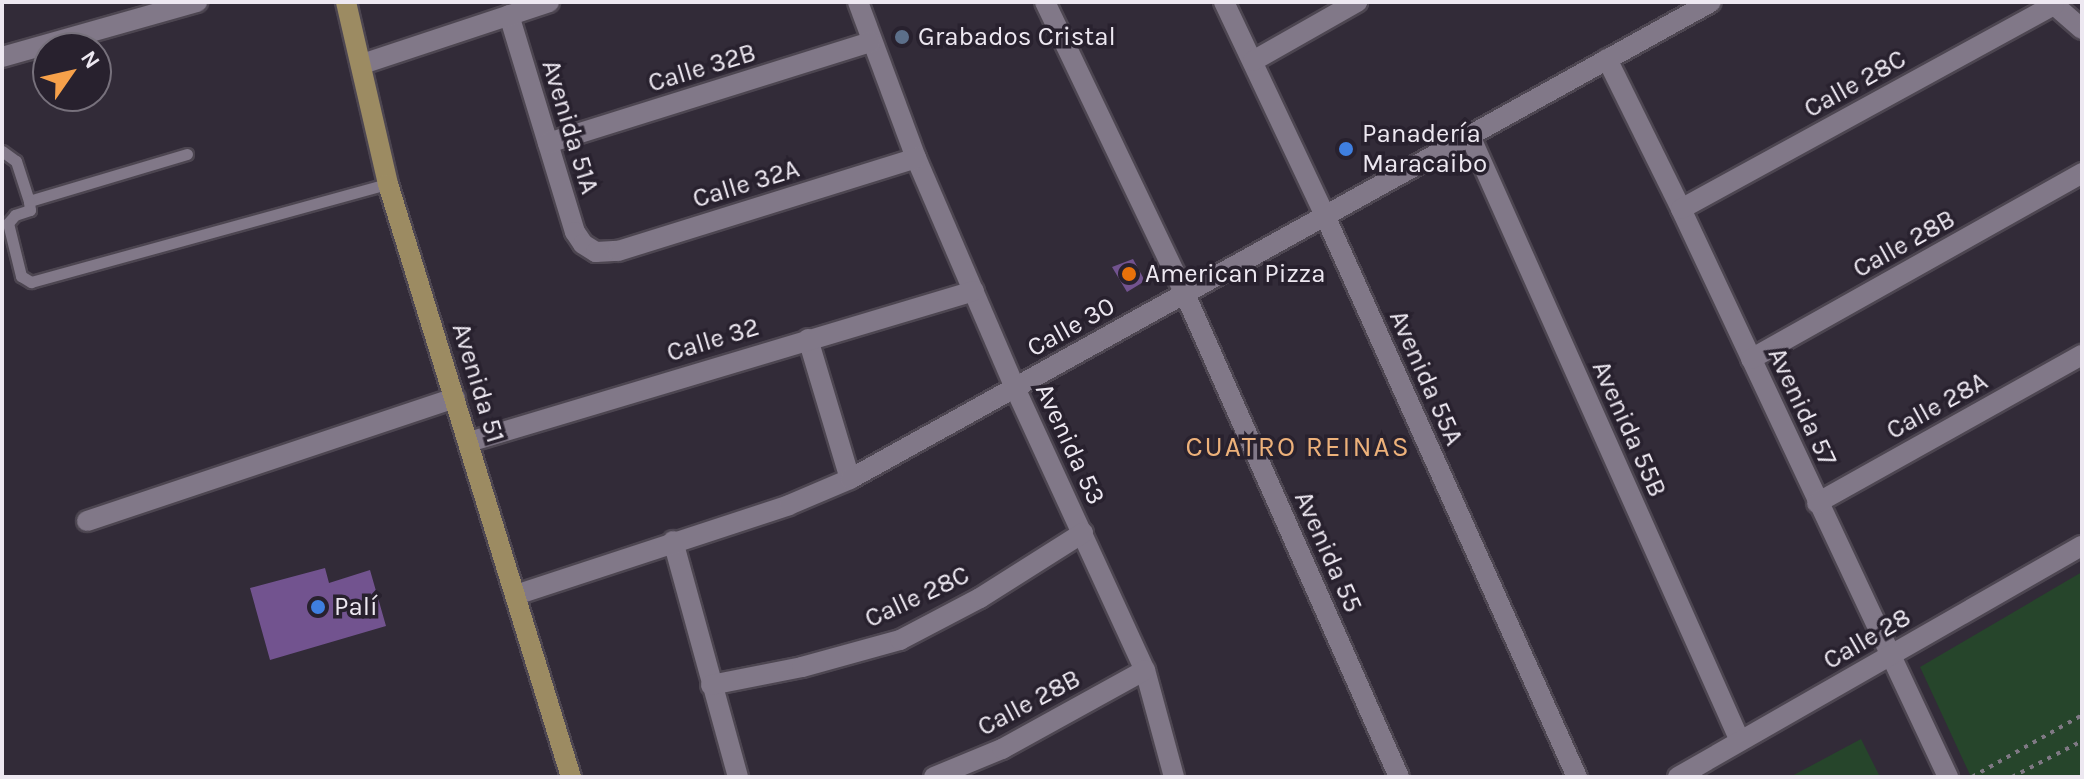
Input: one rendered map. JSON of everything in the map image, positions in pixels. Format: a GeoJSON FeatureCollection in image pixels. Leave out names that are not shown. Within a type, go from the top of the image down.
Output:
{"type":"FeatureCollection","features":[{"type":"Feature","properties":{"kind":"street"},"geometry":{"type":"LineString","coordinates":[[2,57],[197,2]]}},
{"type":"Feature","properties":{"kind":"street","name":"Avenida 51"},"geometry":{"type":"LineString","coordinates":[[346,2],[388,184],[516,595],[566,775]]}},
{"type":"Feature","properties":{"kind":"street"},"geometry":{"type":"LineString","coordinates":[[362,64],[549,2]]}},
{"type":"Feature","properties":{"kind":"street","name":"Avenida 53"},"geometry":{"type":"LineString","coordinates":[[858,2],[916,158],[1015,388],[1145,670],[1174,777]]}},
{"type":"Feature","properties":{"kind":"street","name":"Avenida 55"},"geometry":{"type":"LineString","coordinates":[[1045,2],[1185,294],[1399,777]]}},
{"type":"Feature","properties":{"kind":"street","name":"Avenida 55A"},"geometry":{"type":"LineString","coordinates":[[1224,2],[1326,218],[1577,777]]}},
{"type":"Feature","properties":{"kind":"street"},"geometry":{"type":"LineString","coordinates":[[1253,61],[1357,2]]}},
{"type":"Feature","properties":{"kind":"street","name":"Calle 30"},"geometry":{"type":"LineString","coordinates":[[516,595],[789,505],[850,479],[1471,138],[1711,2]]}},
{"type":"Feature","properties":{"kind":"street"},"geometry":{"type":"LineString","coordinates":[[2053,4],[2082,29]]}},
{"type":"Feature","properties":{"kind":"street","name":"Calle 28C"},"geometry":{"type":"LineString","coordinates":[[1681,209],[2053,4]]}},
{"type":"Feature","properties":{"kind":"street","name":"Avenida 51A"},"geometry":{"type":"LineString","coordinates":[[509,15],[575,232],[590,249]]}},
{"type":"Feature","properties":{"kind":"street","name":"Calle 32B"},"geometry":{"type":"LineString","coordinates":[[548,143],[871,42]]}},
{"type":"Feature","properties":{"kind":"street","name":"Avenida 57"},"geometry":{"type":"LineString","coordinates":[[1607,59],[1681,209],[1948,777]]}},
{"type":"Feature","properties":{"kind":"street","name":"Avenida 55B"},"geometry":{"type":"LineString","coordinates":[[1471,138],[1740,741]]}},
{"type":"Feature","properties":{"kind":"street","name":"Calle 32A"},"geometry":{"type":"LineString","coordinates":[[590,249],[606,253],[618,251],[916,158]]}},
{"type":"Feature","properties":{"kind":"street","name":"Calle 28B"},"geometry":{"type":"LineString","coordinates":[[1751,359],[2082,173]]}},
{"type":"Feature","properties":{"kind":"street","name":"Calle 32"},"geometry":{"type":"LineString","coordinates":[[469,442],[974,291]]}},
{"type":"Feature","properties":{"kind":"street"},"geometry":{"type":"LineString","coordinates":[[808,339],[850,479]]}},
{"type":"Feature","properties":{"kind":"street","name":"Calle 28A"},"geometry":{"type":"LineString","coordinates":[[1817,503],[2082,355]]}},
{"type":"Feature","properties":{"kind":"street"},"geometry":{"type":"LineString","coordinates":[[87,521],[455,398]]}},
{"type":"Feature","properties":{"kind":"street","name":"Calle 28C"},"geometry":{"type":"LineString","coordinates":[[711,685],[802,667],[900,640],[980,598],[1083,533]]}},
{"type":"Feature","properties":{"kind":"street"},"geometry":{"type":"LineString","coordinates":[[673,541],[738,777]]}},
{"type":"Feature","properties":{"kind":"street","name":"Calle 28"},"geometry":{"type":"LineString","coordinates":[[1678,777],[2082,546]]}},
{"type":"Feature","properties":{"kind":"street","name":"Calle 28B"},"geometry":{"type":"LineString","coordinates":[[934,777],[1002,749],[1145,670]]}},
{"type":"Feature","properties":{"kind":"lane"},"geometry":{"type":"LineString","coordinates":[[2,151],[16,161],[29,201],[30,210],[15,215],[8,223],[21,276],[31,282],[388,184]]}},
{"type":"Feature","properties":{"kind":"lane"},"geometry":{"type":"LineString","coordinates":[[29,201],[187,154]]}},
{"type":"Feature","properties":{"kind":"path"},"geometry":{"type":"LineString","coordinates":[[1972,777],[2082,715]]}},
{"type":"Feature","properties":{"kind":"path"},"geometry":{"type":"LineString","coordinates":[[2012,777],[2082,741]]}},
{"type":"Feature","properties":{"kind":"green space"},"geometry":{"type":"Polygon","coordinates":[[[2082,572],[2082,777],[1971,777],[1920,667],[2082,572]]]}},
{"type":"Feature","properties":{"kind":"green space"},"geometry":{"type":"Polygon","coordinates":[[[1861,739],[1880,777],[1790,777],[1861,739]]]}},
{"type":"Feature","properties":{"kind":"building","name":"American Pizza"},"geometry":{"type":"Polygon","coordinates":[[[1133,259],[1145,281],[1127,292],[1112,267],[1133,259]]]}},
{"type":"Feature","properties":{"kind":"building","name":"Palí"},"geometry":{"type":"Polygon","coordinates":[[[325,568],[329,583],[370,570],[386,626],[270,660],[250,588],[325,568]]]}},
{"type":"Feature","properties":{"kind":"place","name":"Grabados Cristal"},"geometry":{"type":"Point","coordinates":[902,37]}},
{"type":"Feature","properties":{"kind":"place","name":"Panadería Maracaibo"},"geometry":{"type":"Point","coordinates":[1346,149]}},
{"type":"Feature","properties":{"kind":"place","name":"American Pizza"},"geometry":{"type":"Point","coordinates":[1129,274]}},
{"type":"Feature","properties":{"kind":"place","name":"Palí"},"geometry":{"type":"Point","coordinates":[318,607]}},
{"type":"Feature","properties":{"kind":"district","name":"CUATRO REINAS"},"geometry":{"type":"Point","coordinates":[1298,447]}}]}
